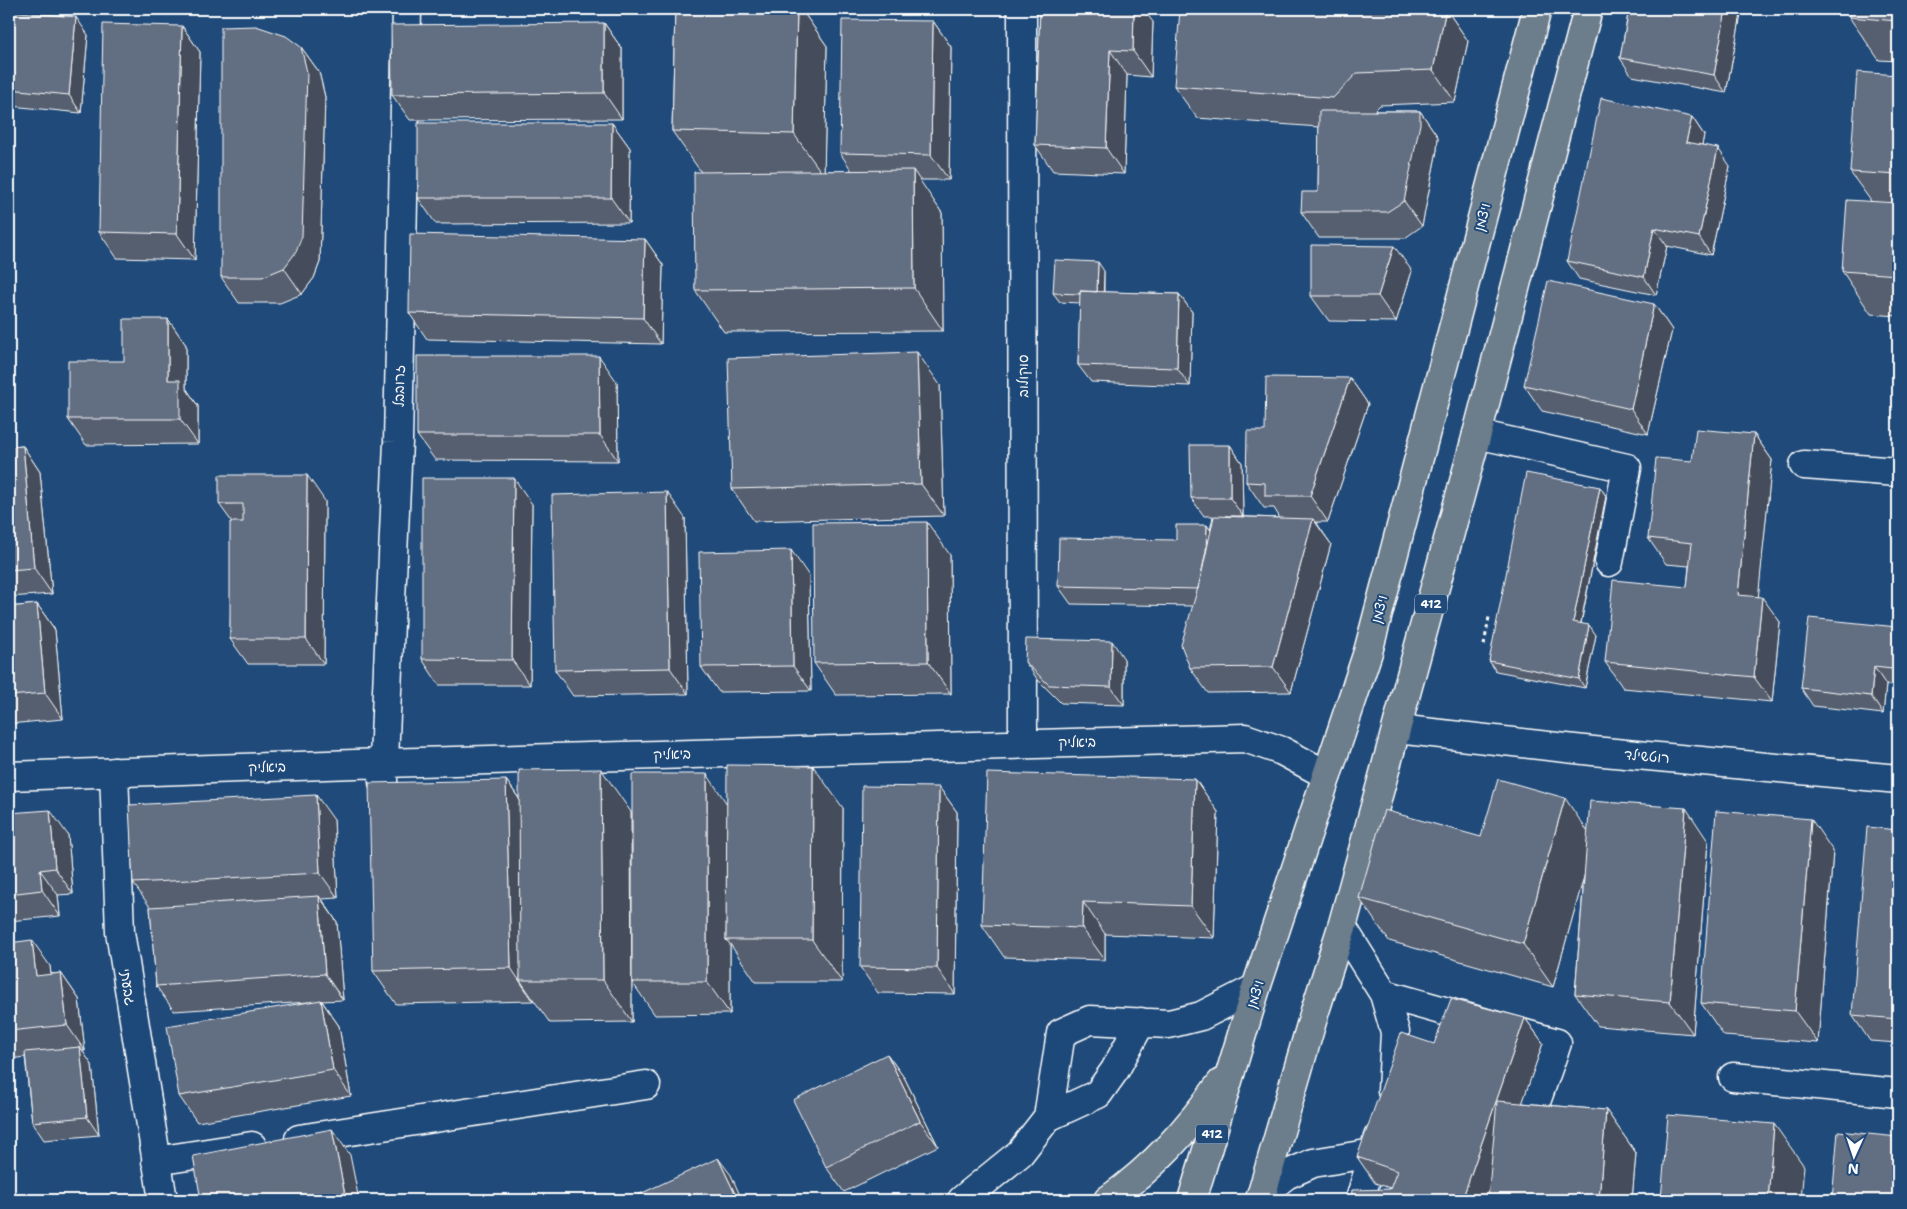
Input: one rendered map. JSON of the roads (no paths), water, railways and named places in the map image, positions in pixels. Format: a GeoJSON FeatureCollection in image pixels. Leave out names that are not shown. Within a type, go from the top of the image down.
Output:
{"type":"FeatureCollection","features":[{"type":"Feature","properties":{"kind":"main road","name":"ויצמן"},"geometry":{"type":"LineString","coordinates":[[1192,1200],[1256,988],[1368,652],[1536,9]]}},
{"type":"Feature","properties":{"kind":"main road","name":"412"},"geometry":{"type":"LineString","coordinates":[[1260,1198],[1315,1011],[1342,928],[1397,729],[1477,434],[1588,9]]}},
{"type":"Feature","properties":{"kind":"main road"},"geometry":{"type":"LineString","coordinates":[[1108,1200],[1142,1175],[1169,1149],[1232,1068]]}},
{"type":"Feature","properties":{"kind":"street","name":"זרובבל"},"geometry":{"type":"LineString","coordinates":[[384,802],[383,763],[398,442],[407,9]]}},
{"type":"Feature","properties":{"kind":"street","name":"סוקולוב"},"geometry":{"type":"LineString","coordinates":[[1022,9],[1023,744]]}},
{"type":"Feature","properties":{"kind":"street"},"geometry":{"type":"LineString","coordinates":[[1477,434],[1627,468],[1609,562]]}},
{"type":"Feature","properties":{"kind":"street"},"geometry":{"type":"LineString","coordinates":[[1804,465],[1898,472]]}},
{"type":"Feature","properties":{"kind":"street","name":"רוטשילד"},"geometry":{"type":"LineString","coordinates":[[1397,729],[1592,751],[1898,779]]}},
{"type":"Feature","properties":{"kind":"street","name":"ביאליק"},"geometry":{"type":"LineString","coordinates":[[9,776],[383,763],[1245,738],[1282,751],[1327,775]]}},
{"type":"Feature","properties":{"kind":"street","name":"גבעתי"},"geometry":{"type":"LineString","coordinates":[[114,772],[120,932],[162,1200]]}},
{"type":"Feature","properties":{"kind":"street"},"geometry":{"type":"LineString","coordinates":[[1342,928],[1384,994],[1395,1032],[1392,1092],[1360,1200]]}},
{"type":"Feature","properties":{"kind":"street"},"geometry":{"type":"LineString","coordinates":[[1048,1117],[1061,1033],[1090,1020],[1169,1024],[1201,1016],[1256,988]]}},
{"type":"Feature","properties":{"kind":"street"},"geometry":{"type":"LineString","coordinates":[[1384,994],[1557,1043],[1501,1200]]}},
{"type":"Feature","properties":{"kind":"street"},"geometry":{"type":"LineString","coordinates":[[962,1200],[1020,1154],[1048,1117],[1098,1094],[1115,1070],[1141,1022]]}},
{"type":"Feature","properties":{"kind":"street"},"geometry":{"type":"LineString","coordinates":[[1733,1077],[1898,1093]]}},
{"type":"Feature","properties":{"kind":"street"},"geometry":{"type":"LineString","coordinates":[[156,1161],[646,1085]]}},
{"type":"Feature","properties":{"kind":"street"},"geometry":{"type":"LineString","coordinates":[[1260,1198],[1286,1175],[1313,1163],[1373,1153]]}}]}
